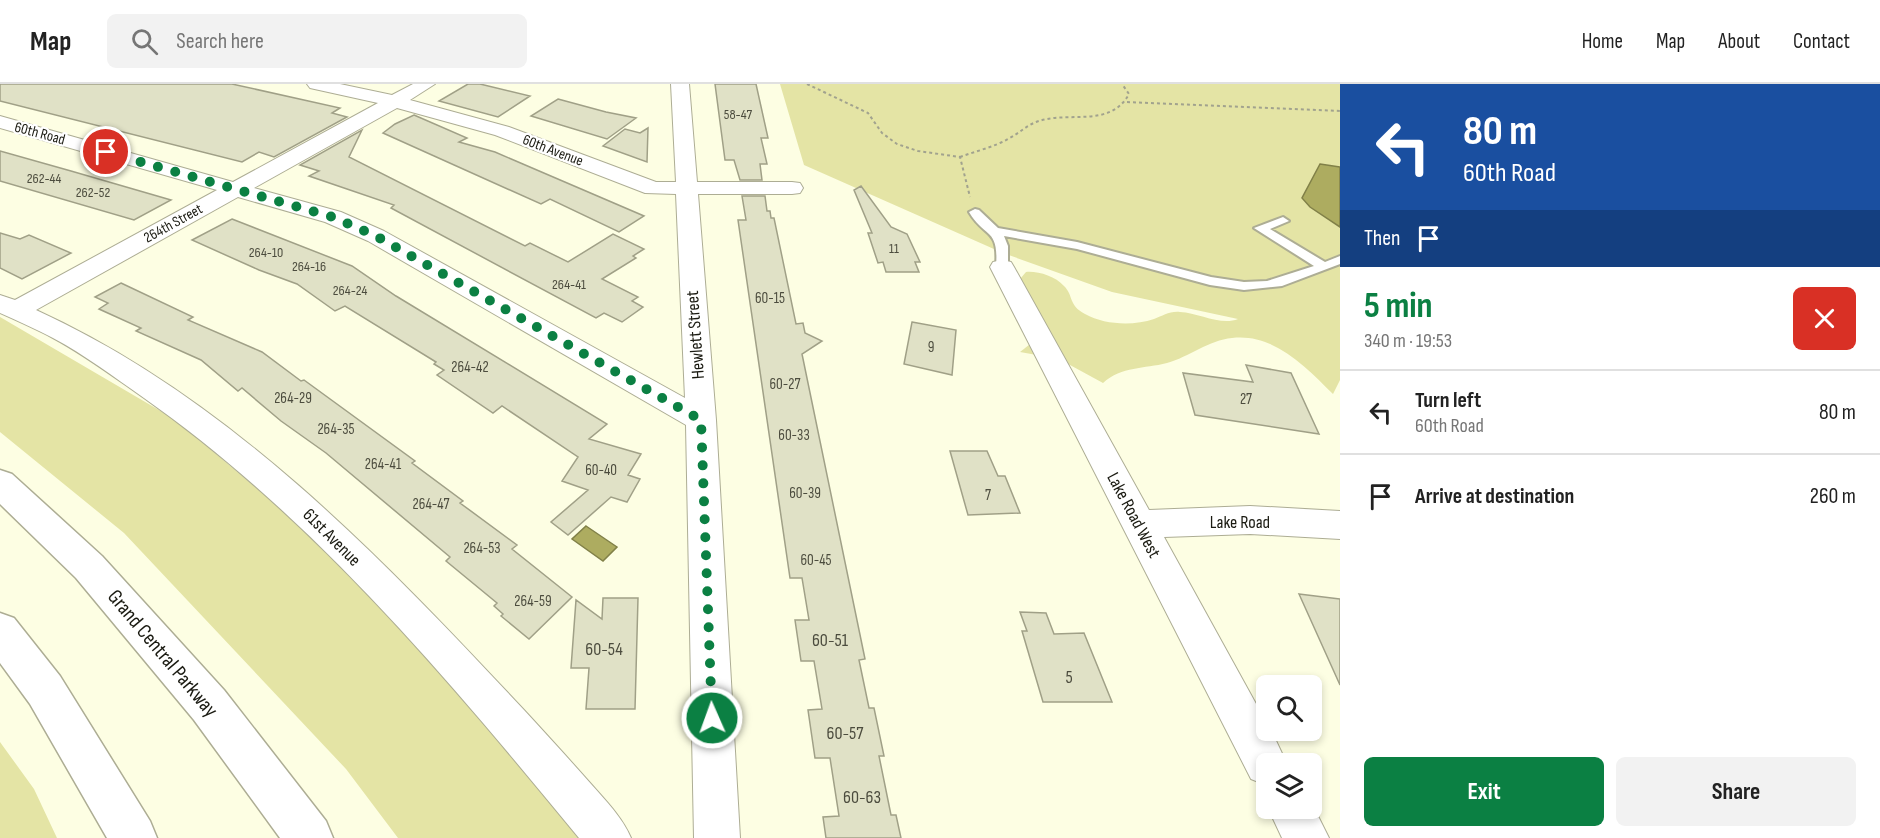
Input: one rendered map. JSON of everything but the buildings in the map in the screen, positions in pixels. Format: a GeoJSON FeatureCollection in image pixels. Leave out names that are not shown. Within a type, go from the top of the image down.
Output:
{"type":"FeatureCollection","features":[{"type":"Feature","properties":{"kind":"highway","name":"Grand Central Parkway"},"geometry":{"type":"LineString","coordinates":[[0,483],[97,575],[209,705],[309,838]]}},
{"type":"Feature","properties":{"kind":"highway"},"geometry":{"type":"LineString","coordinates":[[0,631],[45,690],[133,838]]}},
{"type":"Feature","properties":{"kind":"street","name":"60th Avenue"},"geometry":{"type":"LineString","coordinates":[[316,84],[393,101],[502,131],[652,188],[792,188]]}},
{"type":"Feature","properties":{"kind":"street","name":"264th Street"},"geometry":{"type":"LineString","coordinates":[[8,306],[236,188],[426,84]]}},
{"type":"Feature","properties":{"kind":"street","name":"Hewlett Street"},"geometry":{"type":"LineString","coordinates":[[680,84],[701,420],[717,838]]}},
{"type":"Feature","properties":{"kind":"street","name":"60th Road"},"geometry":{"type":"LineString","coordinates":[[0,122],[333,217],[376,236],[701,420]]}},
{"type":"Feature","properties":{"kind":"street","name":"Lake Road West"},"geometry":{"type":"LineString","coordinates":[[1002,267],[1260,753]]}},
{"type":"Feature","properties":{"kind":"street","name":"61st Avenue"},"geometry":{"type":"LineString","coordinates":[[8,306],[64,333],[119,367],[205,426],[288,494],[420,625],[552,771],[608,838]]}},
{"type":"Feature","properties":{"kind":"street","name":"Lake Road"},"geometry":{"type":"LineString","coordinates":[[1139,524],[1250,520],[1340,525]]}},
{"type":"Feature","properties":{"kind":"street"},"geometry":{"type":"LineString","coordinates":[[1296,819],[1306,838]]}},
{"type":"Feature","properties":{"kind":"lane"},"geometry":{"type":"LineString","coordinates":[[975,212],[982,222],[996,231],[1066,242],[1209,281],[1234,285],[1275,284],[1340,260]]}},
{"type":"Feature","properties":{"kind":"lane"},"geometry":{"type":"LineString","coordinates":[[1283,221],[1260,228],[1323,266]]}},
{"type":"Feature","properties":{"kind":"lane"},"geometry":{"type":"LineString","coordinates":[[996,231],[1003,254],[1002,267]]}},
{"type":"Feature","properties":{"kind":"path"},"geometry":{"type":"LineString","coordinates":[[807,84],[828,97],[866,111],[875,120],[881,133],[898,144],[960,157],[1007,140],[1033,123],[1042,120],[1097,116],[1114,111],[1127,102],[1190,102],[1238,107],[1340,111]]}},
{"type":"Feature","properties":{"kind":"path"},"geometry":{"type":"LineString","coordinates":[[1122,84],[1129,94],[1127,102]]}},
{"type":"Feature","properties":{"kind":"path"},"geometry":{"type":"LineString","coordinates":[[960,157],[975,212]]}},
{"type":"Feature","properties":{"kind":"green space"},"geometry":{"type":"Polygon","coordinates":[[[780,84],[1340,84],[1340,167],[1320,164],[1310,207],[1340,227],[1340,380],[1333,394],[1288,354],[1275,346],[1247,338],[1224,339],[1167,363],[1118,374],[1103,383],[1059,359],[1020,352],[1034,341],[1020,279],[1026,272],[1041,273],[1056,279],[1067,290],[1080,311],[1101,320],[1137,323],[1176,312],[1224,321],[1238,319],[1112,292],[1003,253],[804,165],[780,84]]]}},
{"type":"Feature","properties":{"kind":"green space"},"geometry":{"type":"Polygon","coordinates":[[[0,317],[176,420],[294,520],[430,654],[588,838],[398,838],[346,769],[124,533],[0,432],[0,317]]]}},
{"type":"Feature","properties":{"kind":"green space"},"geometry":{"type":"Polygon","coordinates":[[[0,742],[34,789],[57,838],[0,838],[0,742]]]}},
{"type":"Feature","properties":{"kind":"shaded area"},"geometry":{"type":"Polygon","coordinates":[[[1320,164],[1340,167],[1340,227],[1310,207],[1302,198],[1320,164]]]}},
{"type":"Feature","properties":{"kind":"shaded area"},"geometry":{"type":"Polygon","coordinates":[[[586,526],[617,547],[603,561],[572,539],[586,526]]]}},
{"type":"Feature","properties":{"kind":"route"},"geometry":{"type":"LineString","coordinates":[[106,152],[333,217],[376,236],[701,420],[712,718]]}}]}
